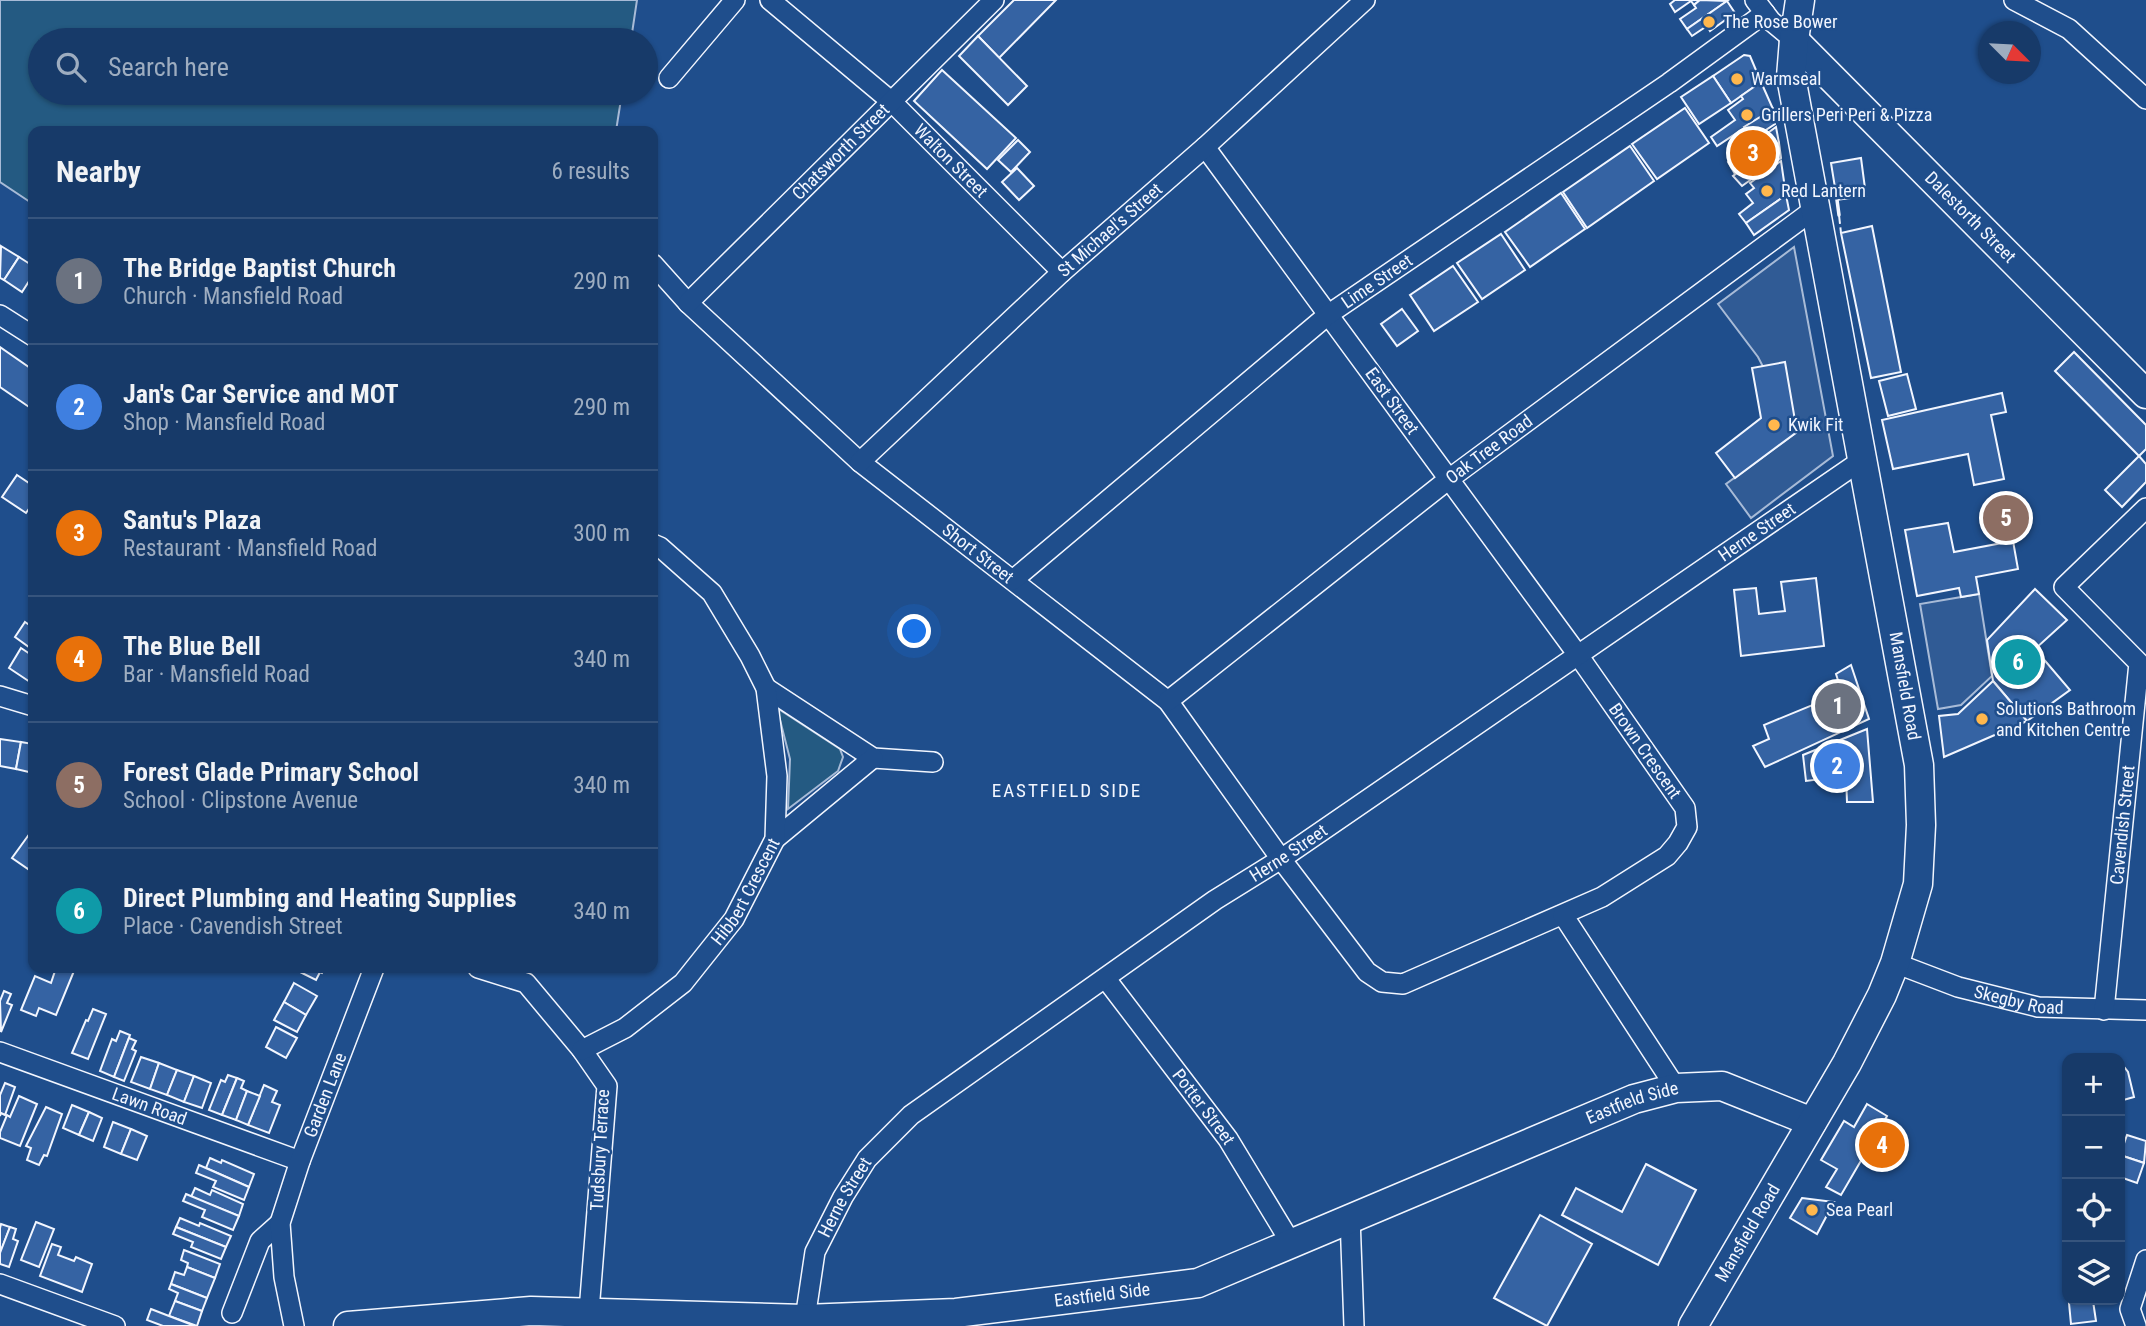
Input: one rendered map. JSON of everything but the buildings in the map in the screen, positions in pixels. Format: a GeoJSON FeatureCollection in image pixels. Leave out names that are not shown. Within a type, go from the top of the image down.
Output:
{"type":"FeatureCollection","features":[{"type":"Feature","properties":{"kind":"street"},"geometry":{"type":"LineString","coordinates":[[669,78],[735,0]]}},
{"type":"Feature","properties":{"kind":"street","name":"Walton Street"},"geometry":{"type":"LineString","coordinates":[[770,0],[892,102],[1062,272]]}},
{"type":"Feature","properties":{"kind":"street","name":"Chatsworth Street"},"geometry":{"type":"LineString","coordinates":[[688,303],[994,0]]}},
{"type":"Feature","properties":{"kind":"street","name":"St Michael's Street"},"geometry":{"type":"LineString","coordinates":[[860,463],[1062,272],[1205,147],[1365,0]]}},
{"type":"Feature","properties":{"kind":"street","name":"Mansfield Road"},"geometry":{"type":"LineString","coordinates":[[1693,1326],[1861,1038],[1895,963],[1918,884],[1921,825],[1919,765],[1791,77],[1800,0]]}},
{"type":"Feature","properties":{"kind":"street"},"geometry":{"type":"LineString","coordinates":[[2014,0],[2069,29],[2146,99]]}},
{"type":"Feature","properties":{"kind":"street"},"geometry":{"type":"LineString","coordinates":[[1760,7],[1794,40]]}},
{"type":"Feature","properties":{"kind":"street","name":"Lime Street"},"geometry":{"type":"LineString","coordinates":[[1013,580],[1329,314],[1668,83],[1760,7]]}},
{"type":"Feature","properties":{"kind":"street","name":"Dalestorth Street"},"geometry":{"type":"LineString","coordinates":[[1794,40],[2146,394]]}},
{"type":"Feature","properties":{"kind":"street","name":"East Street"},"geometry":{"type":"LineString","coordinates":[[1205,147],[1578,655]]}},
{"type":"Feature","properties":{"kind":"street","name":"Oak Tree Road"},"geometry":{"type":"LineString","coordinates":[[1168,701],[1449,479],[1816,208]]}},
{"type":"Feature","properties":{"kind":"street","name":"Short Street"},"geometry":{"type":"LineString","coordinates":[[658,270],[688,303],[860,463],[1168,701],[1281,859]]}},
{"type":"Feature","properties":{"kind":"street"},"geometry":{"type":"LineString","coordinates":[[0,315],[28,333]]}},
{"type":"Feature","properties":{"kind":"street","name":"Herne Street"},"geometry":{"type":"LineString","coordinates":[[806,1319],[815,1252],[843,1197],[867,1159],[911,1115],[1215,901],[1281,859],[1862,460]]}},
{"type":"Feature","properties":{"kind":"street","name":"Cavendish Street"},"geometry":{"type":"LineString","coordinates":[[2104,1010],[2139,663],[2064,587],[2146,508]]}},
{"type":"Feature","properties":{"kind":"street","name":"Hibbert Crescent"},"geometry":{"type":"LineString","coordinates":[[582,1050],[625,1028],[683,983],[734,919],[775,839],[777,776],[766,688],[712,593],[658,546]]}},
{"type":"Feature","properties":{"kind":"street","name":"Brown Crescent"},"geometry":{"type":"LineString","coordinates":[[1281,859],[1367,972],[1382,982],[1403,984],[1602,897],[1667,856],[1687,827],[1685,808],[1578,655]]}},
{"type":"Feature","properties":{"kind":"street"},"geometry":{"type":"LineString","coordinates":[[766,688],[873,758],[933,762]]}},
{"type":"Feature","properties":{"kind":"street"},"geometry":{"type":"LineString","coordinates":[[0,696],[28,704]]}},
{"type":"Feature","properties":{"kind":"street"},"geometry":{"type":"LineString","coordinates":[[775,839],[873,758]]}},
{"type":"Feature","properties":{"kind":"street"},"geometry":{"type":"LineString","coordinates":[[1563,915],[1676,1088]]}},
{"type":"Feature","properties":{"kind":"street","name":"Skegby Road"},"geometry":{"type":"LineString","coordinates":[[1895,963],[1958,987],[2038,1007],[2143,1014]]}},
{"type":"Feature","properties":{"kind":"street","name":"Garden Lane"},"geometry":{"type":"LineString","coordinates":[[294,1326],[284,1277],[280,1223],[300,1161],[372,973]]}},
{"type":"Feature","properties":{"kind":"street","name":"Tudsbury Terrace"},"geometry":{"type":"LineString","coordinates":[[494,973],[526,983],[582,1050],[607,1086],[589,1311]]}},
{"type":"Feature","properties":{"kind":"street","name":"Potter Street"},"geometry":{"type":"LineString","coordinates":[[1106,979],[1228,1139],[1291,1243]]}},
{"type":"Feature","properties":{"kind":"street","name":"Lawn Road"},"geometry":{"type":"LineString","coordinates":[[0,1052],[300,1161]]}},
{"type":"Feature","properties":{"kind":"street","name":"Eastfield Side"},"geometry":{"type":"LineString","coordinates":[[348,1326],[531,1311],[806,1319],[956,1313],[1198,1283],[1634,1099],[1676,1088],[1722,1086],[1812,1122]]}},
{"type":"Feature","properties":{"kind":"street"},"geometry":{"type":"LineString","coordinates":[[1350,1217],[1354,1326]]}},
{"type":"Feature","properties":{"kind":"street","name":"Garden Lane"},"geometry":{"type":"LineString","coordinates":[[232,1313],[260,1241],[280,1223]]}},
{"type":"Feature","properties":{"kind":"street"},"geometry":{"type":"LineString","coordinates":[[2136,1326],[2130,1309],[2146,1260]]}},
{"type":"Feature","properties":{"kind":"street"},"geometry":{"type":"LineString","coordinates":[[0,1284],[115,1326]]}},
{"type":"Feature","properties":{"kind":"shaded area"},"geometry":{"type":"Polygon","coordinates":[[[0,0],[637,0],[633,28],[28,28],[28,105],[620,105],[617,126],[28,126],[28,201],[0,182],[0,0]]]}},
{"type":"Feature","properties":{"kind":"shaded area"},"geometry":{"type":"Polygon","coordinates":[[[1794,247],[1833,456],[1751,518],[1726,484],[1797,432],[1758,357],[1718,304],[1794,247]]]}},
{"type":"Feature","properties":{"kind":"shaded area"},"geometry":{"type":"Polygon","coordinates":[[[1979,594],[1992,676],[1961,705],[1938,709],[1920,604],[1979,594]]]}},
{"type":"Feature","properties":{"kind":"shaded area"},"geometry":{"type":"Polygon","coordinates":[[[777,708],[840,749],[843,757],[838,771],[788,809],[790,759],[777,708]]]}},
{"type":"Feature","properties":{"kind":"fence"},"geometry":{"type":"LineString","coordinates":[[1839,215],[1841,233]]}},
{"type":"Feature","properties":{"kind":"wall"},"geometry":{"type":"LineString","coordinates":[[1837,200],[1839,215]]}},
{"type":"Feature","properties":{"kind":"place","name":"The Rose Bower"},"geometry":{"type":"Point","coordinates":[1709,22]}},
{"type":"Feature","properties":{"kind":"place","name":"Warmseal"},"geometry":{"type":"Point","coordinates":[1737,79]}},
{"type":"Feature","properties":{"kind":"place","name":"Grillers Peri Peri & Pizza"},"geometry":{"type":"Point","coordinates":[1747,115]}},
{"type":"Feature","properties":{"kind":"place","name":"Santu's Plaza"},"geometry":{"type":"Point","coordinates":[1753,153]}},
{"type":"Feature","properties":{"kind":"place","name":"Red Lantern"},"geometry":{"type":"Point","coordinates":[1767,191]}},
{"type":"Feature","properties":{"kind":"place","name":"Kwik Fit"},"geometry":{"type":"Point","coordinates":[1774,425]}},
{"type":"Feature","properties":{"kind":"place","name":"Forest Glade Primary School"},"geometry":{"type":"Point","coordinates":[2006,518]}},
{"type":"Feature","properties":{"kind":"place","name":"Direct Plumbing and Heating Supplies"},"geometry":{"type":"Point","coordinates":[2018,662]}},
{"type":"Feature","properties":{"kind":"place","name":"The Bridge Baptist Church"},"geometry":{"type":"Point","coordinates":[1838,706]}},
{"type":"Feature","properties":{"kind":"place","name":"Solutions Bathroom and Kitchen Centre"},"geometry":{"type":"Point","coordinates":[1982,719]}},
{"type":"Feature","properties":{"kind":"place","name":"Jan's Car Service and MOT"},"geometry":{"type":"Point","coordinates":[1837,766]}},
{"type":"Feature","properties":{"kind":"place","name":"The Blue Bell"},"geometry":{"type":"Point","coordinates":[1882,1145]}},
{"type":"Feature","properties":{"kind":"place","name":"Sea Pearl"},"geometry":{"type":"Point","coordinates":[1812,1210]}},
{"type":"Feature","properties":{"kind":"district","name":"EASTFIELD SIDE"},"geometry":{"type":"Point","coordinates":[1067,790]}}]}
